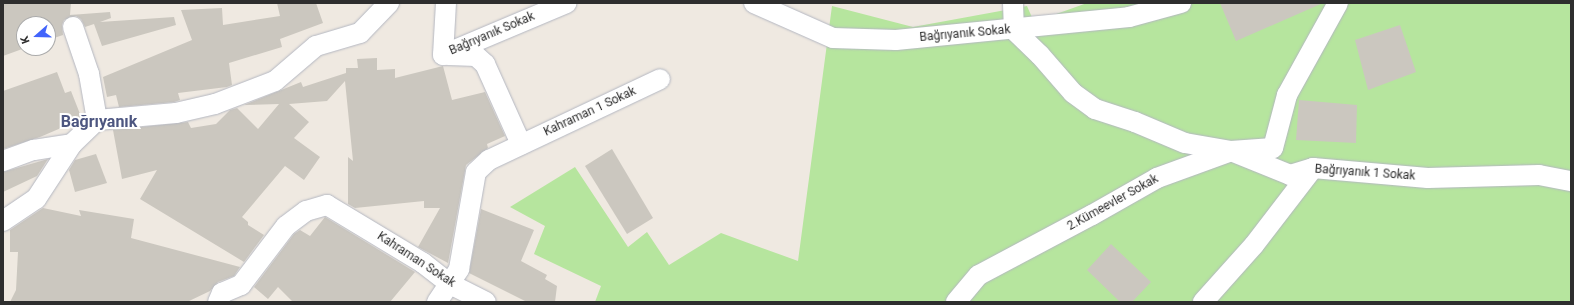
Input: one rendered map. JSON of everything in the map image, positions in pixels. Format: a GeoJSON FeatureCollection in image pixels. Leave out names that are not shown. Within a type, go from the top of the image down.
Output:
{"type":"FeatureCollection","features":[{"type":"Feature","properties":{"kind":"street"},"geometry":{"type":"LineString","coordinates":[[3,221],[36,200],[72,144],[97,120],[182,111],[215,104],[275,81],[316,46],[360,33],[389,3]]}},
{"type":"Feature","properties":{"kind":"street","name":"Bağrıyanık Sokak"},"geometry":{"type":"LineString","coordinates":[[446,3],[443,55],[567,3]]}},
{"type":"Feature","properties":{"kind":"street","name":"Bağrıyanık Sokak"},"geometry":{"type":"LineString","coordinates":[[754,3],[833,38],[896,40],[1014,30],[1129,17],[1178,4]]}},
{"type":"Feature","properties":{"kind":"street"},"geometry":{"type":"LineString","coordinates":[[1013,3],[1014,30]]}},
{"type":"Feature","properties":{"kind":"street","name":"2.Kümeevler Sokak"},"geometry":{"type":"LineString","coordinates":[[956,302],[979,275],[1092,215],[1156,178],[1231,151],[1273,148],[1287,94],[1338,3]]}},
{"type":"Feature","properties":{"kind":"street"},"geometry":{"type":"LineString","coordinates":[[73,27],[89,74],[97,120]]}},
{"type":"Feature","properties":{"kind":"street","name":"Bağrıyanık 1 Sokak"},"geometry":{"type":"LineString","coordinates":[[1014,30],[1040,55],[1073,93],[1095,110],[1135,122],[1185,143],[1231,151],[1290,175],[1313,168],[1428,178],[1540,175],[1571,181]]}},
{"type":"Feature","properties":{"kind":"street"},"geometry":{"type":"LineString","coordinates":[[443,55],[476,56],[485,64],[520,144]]}},
{"type":"Feature","properties":{"kind":"street","name":"Kahraman 1 Sokak"},"geometry":{"type":"LineString","coordinates":[[437,302],[459,269],[476,172],[489,160],[520,144],[660,79]]}},
{"type":"Feature","properties":{"kind":"street"},"geometry":{"type":"LineString","coordinates":[[3,161],[34,150],[72,144]]}},
{"type":"Feature","properties":{"kind":"street"},"geometry":{"type":"LineString","coordinates":[[1203,302],[1254,245],[1313,168]]}},
{"type":"Feature","properties":{"kind":"street","name":"Kahraman Sokak"},"geometry":{"type":"LineString","coordinates":[[218,302],[222,293],[241,285],[286,226],[306,211],[327,205],[423,263],[450,284],[486,302]]}},
{"type":"Feature","properties":{"kind":"green space"},"geometry":{"type":"Polygon","coordinates":[[[1087,3],[1571,3],[1571,302],[595,302],[601,286],[534,254],[545,226],[510,207],[575,167],[628,247],[647,232],[669,265],[721,233],[798,261],[832,6],[913,27],[1027,6],[1034,22],[1087,3]]]}},
{"type":"Feature","properties":{"kind":"building"},"geometry":{"type":"Polygon","coordinates":[[[3,3],[71,3],[70,15],[110,12],[111,18],[100,22],[174,17],[176,25],[102,46],[94,24],[85,27],[81,19],[76,16],[64,20],[62,25],[63,35],[56,37],[56,16],[16,16],[16,51],[3,56],[3,3]]]}},
{"type":"Feature","properties":{"kind":"building"},"geometry":{"type":"Polygon","coordinates":[[[277,3],[316,3],[323,23],[280,39],[282,47],[229,63],[232,85],[227,87],[178,93],[180,100],[174,102],[119,107],[116,95],[107,97],[103,77],[192,40],[181,10],[222,8],[223,25],[280,16],[277,3]]]}},
{"type":"Feature","properties":{"kind":"building"},"geometry":{"type":"Polygon","coordinates":[[[1220,3],[1323,3],[1236,41],[1220,3]]]}},
{"type":"Feature","properties":{"kind":"building"},"geometry":{"type":"Polygon","coordinates":[[[1400,25],[1416,72],[1368,90],[1355,40],[1400,25]]]}},
{"type":"Feature","properties":{"kind":"building"},"geometry":{"type":"Polygon","coordinates":[[[377,58],[377,70],[395,69],[395,78],[443,66],[452,100],[485,92],[505,136],[487,144],[488,148],[466,165],[448,263],[418,247],[440,208],[424,208],[424,201],[355,208],[348,204],[348,157],[353,161],[345,81],[327,101],[289,104],[309,122],[294,138],[320,157],[304,180],[285,166],[242,217],[248,222],[248,225],[264,235],[244,262],[140,199],[157,170],[122,179],[113,130],[188,122],[191,128],[216,124],[230,110],[237,108],[258,129],[279,104],[244,105],[301,82],[303,87],[346,73],[346,68],[358,68],[357,59],[377,58]]]}},
{"type":"Feature","properties":{"kind":"building"},"geometry":{"type":"Polygon","coordinates":[[[57,72],[65,93],[71,91],[82,119],[40,137],[3,149],[3,91],[57,72]]]}},
{"type":"Feature","properties":{"kind":"building"},"geometry":{"type":"Polygon","coordinates":[[[1299,100],[1357,105],[1356,143],[1296,140],[1299,100]]]}},
{"type":"Feature","properties":{"kind":"building"},"geometry":{"type":"Polygon","coordinates":[[[612,149],[653,218],[627,234],[585,166],[612,149]]]}},
{"type":"Feature","properties":{"kind":"building"},"geometry":{"type":"Polygon","coordinates":[[[96,154],[107,183],[75,192],[69,170],[75,160],[96,154]]]}},
{"type":"Feature","properties":{"kind":"building"},"geometry":{"type":"Polygon","coordinates":[[[48,159],[37,176],[3,192],[3,172],[48,159]]]}},
{"type":"Feature","properties":{"kind":"building"},"geometry":{"type":"Polygon","coordinates":[[[43,208],[81,216],[79,210],[134,219],[131,238],[240,267],[234,276],[218,282],[210,291],[187,302],[10,302],[16,290],[18,252],[10,252],[10,230],[43,208]]]}},
{"type":"Feature","properties":{"kind":"building"},"geometry":{"type":"Polygon","coordinates":[[[481,209],[534,230],[521,261],[547,275],[545,279],[557,286],[555,302],[527,302],[469,273],[481,209]]]}},
{"type":"Feature","properties":{"kind":"building"},"geometry":{"type":"Polygon","coordinates":[[[325,217],[415,272],[390,302],[293,302],[278,287],[268,299],[254,287],[294,234],[300,230],[310,236],[325,217]]]}},
{"type":"Feature","properties":{"kind":"building"},"geometry":{"type":"Polygon","coordinates":[[[1111,244],[1151,282],[1132,302],[1120,302],[1087,270],[1111,244]]]}},
{"type":"Feature","properties":{"kind":"district","name":"Bağrıyanık"},"geometry":{"type":"Point","coordinates":[99,122]}}]}
